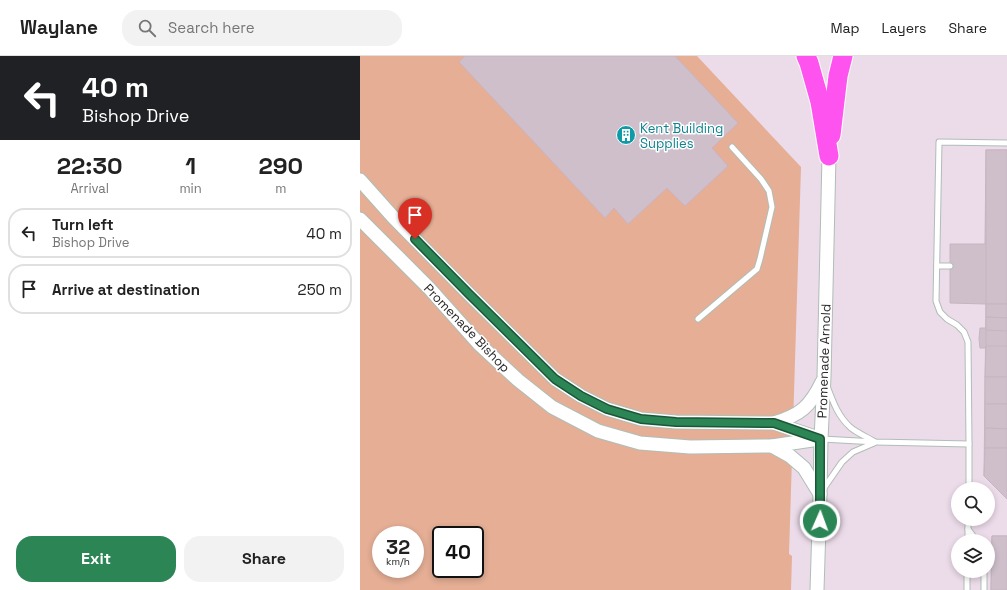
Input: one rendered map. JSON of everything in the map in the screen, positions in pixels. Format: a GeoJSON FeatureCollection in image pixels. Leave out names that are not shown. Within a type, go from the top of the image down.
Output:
{"type":"FeatureCollection","features":[{"type":"Feature","properties":{"kind":"highway"},"geometry":{"type":"LineString","coordinates":[[806,56],[820,102],[829,156]]}},
{"type":"Feature","properties":{"kind":"highway"},"geometry":{"type":"LineString","coordinates":[[829,156],[838,76],[843,56]]}},
{"type":"Feature","properties":{"kind":"street","name":"Promenade Arnold"},"geometry":{"type":"LineString","coordinates":[[817,590],[829,156]]}},
{"type":"Feature","properties":{"kind":"street"},"geometry":{"type":"LineString","coordinates":[[360,180],[393,217],[555,379],[581,396],[607,409],[641,419],[676,422],[774,423],[820,439]]}},
{"type":"Feature","properties":{"kind":"street","name":"Promenade Bishop"},"geometry":{"type":"LineString","coordinates":[[360,219],[429,288],[479,344],[518,380],[552,407],[598,431],[640,444],[690,447],[772,446],[820,439]]}},
{"type":"Feature","properties":{"kind":"street"},"geometry":{"type":"LineString","coordinates":[[774,423],[797,414],[808,405],[816,396],[824,377]]}},
{"type":"Feature","properties":{"kind":"street"},"geometry":{"type":"LineString","coordinates":[[772,446],[790,456],[804,468],[820,494]]}},
{"type":"Feature","properties":{"kind":"lane"},"geometry":{"type":"LineString","coordinates":[[969,482],[968,342],[964,332],[958,325],[947,319],[940,312],[936,301],[939,142],[1007,143]]}},
{"type":"Feature","properties":{"kind":"lane"},"geometry":{"type":"LineString","coordinates":[[698,319],[757,269],[772,207],[769,191],[761,179],[732,147]]}},
{"type":"Feature","properties":{"kind":"lane"},"geometry":{"type":"LineString","coordinates":[[937,266],[950,266]]}},
{"type":"Feature","properties":{"kind":"lane"},"geometry":{"type":"LineString","coordinates":[[824,377],[833,403],[841,417],[851,428],[876,442]]}},
{"type":"Feature","properties":{"kind":"lane"},"geometry":{"type":"LineString","coordinates":[[820,439],[969,444]]}},
{"type":"Feature","properties":{"kind":"lane"},"geometry":{"type":"LineString","coordinates":[[820,494],[842,462],[852,452],[876,442]]}},
{"type":"Feature","properties":{"kind":"lane"},"geometry":{"type":"LineString","coordinates":[[968,528],[968,534]]}},
{"type":"Feature","properties":{"kind":"lane"},"geometry":{"type":"LineString","coordinates":[[968,528],[972,534]]}},
{"type":"Feature","properties":{"kind":"lane"},"geometry":{"type":"LineString","coordinates":[[967,578],[967,590]]}},
{"type":"Feature","properties":{"kind":"lane"},"geometry":{"type":"LineString","coordinates":[[984,578],[984,590]]}},
{"type":"Feature","properties":{"kind":"shaded area"},"geometry":{"type":"Polygon","coordinates":[[[360,56],[697,56],[801,167],[789,554],[792,556],[791,590],[360,590],[360,56]]]}},
{"type":"Feature","properties":{"kind":"building","name":"Kent Building Supplies"},"geometry":{"type":"Polygon","coordinates":[[[465,56],[675,56],[738,123],[712,148],[728,166],[685,206],[667,188],[628,224],[614,208],[605,218],[459,62],[465,56]]]}},
{"type":"Feature","properties":{"kind":"building"},"geometry":{"type":"Polygon","coordinates":[[[986,150],[1007,150],[1007,499],[995,487],[995,482],[990,482],[984,476],[986,304],[950,303],[950,244],[985,244],[986,150]]]}},
{"type":"Feature","properties":{"kind":"building"},"geometry":{"type":"Polygon","coordinates":[[[986,150],[1007,150],[1007,304],[986,304],[986,150]]]}},
{"type":"Feature","properties":{"kind":"building"},"geometry":{"type":"Polygon","coordinates":[[[986,304],[1007,304],[1007,318],[986,317],[986,304]]]}},
{"type":"Feature","properties":{"kind":"building"},"geometry":{"type":"Polygon","coordinates":[[[986,317],[1007,318],[1007,331],[986,330],[986,317]]]}},
{"type":"Feature","properties":{"kind":"building"},"geometry":{"type":"Polygon","coordinates":[[[980,328],[986,328],[986,348],[980,348],[980,328]]]}},
{"type":"Feature","properties":{"kind":"building"},"geometry":{"type":"Polygon","coordinates":[[[986,346],[1007,346],[1007,377],[985,377],[986,346]]]}},
{"type":"Feature","properties":{"kind":"building"},"geometry":{"type":"Polygon","coordinates":[[[985,377],[1007,377],[1007,404],[985,404],[985,377]]]}},
{"type":"Feature","properties":{"kind":"building"},"geometry":{"type":"Polygon","coordinates":[[[985,404],[1007,404],[1007,429],[985,428],[985,404]]]}},
{"type":"Feature","properties":{"kind":"building"},"geometry":{"type":"Polygon","coordinates":[[[985,428],[1007,429],[1007,448],[985,448],[985,428]]]}},
{"type":"Feature","properties":{"kind":"building"},"geometry":{"type":"Polygon","coordinates":[[[985,448],[1007,448],[1007,499],[995,487],[995,482],[990,482],[984,476],[985,448]]]}},
{"type":"Feature","properties":{"kind":"building"},"geometry":{"type":"Polygon","coordinates":[[[995,536],[1007,536],[1007,590],[991,590],[991,578],[995,578],[995,536]]]}},
{"type":"Feature","properties":{"kind":"building"},"geometry":{"type":"Polygon","coordinates":[[[995,536],[1007,536],[1007,590],[991,590],[991,578],[995,578],[995,536]]]}},
{"type":"Feature","properties":{"kind":"place","name":"Kent Building Supplies"},"geometry":{"type":"Point","coordinates":[626,135]}},
{"type":"Feature","properties":{"kind":"route"},"geometry":{"type":"LineString","coordinates":[[415,239],[555,379],[581,396],[607,409],[641,419],[676,422],[774,423],[820,439],[820,521]]}}]}
